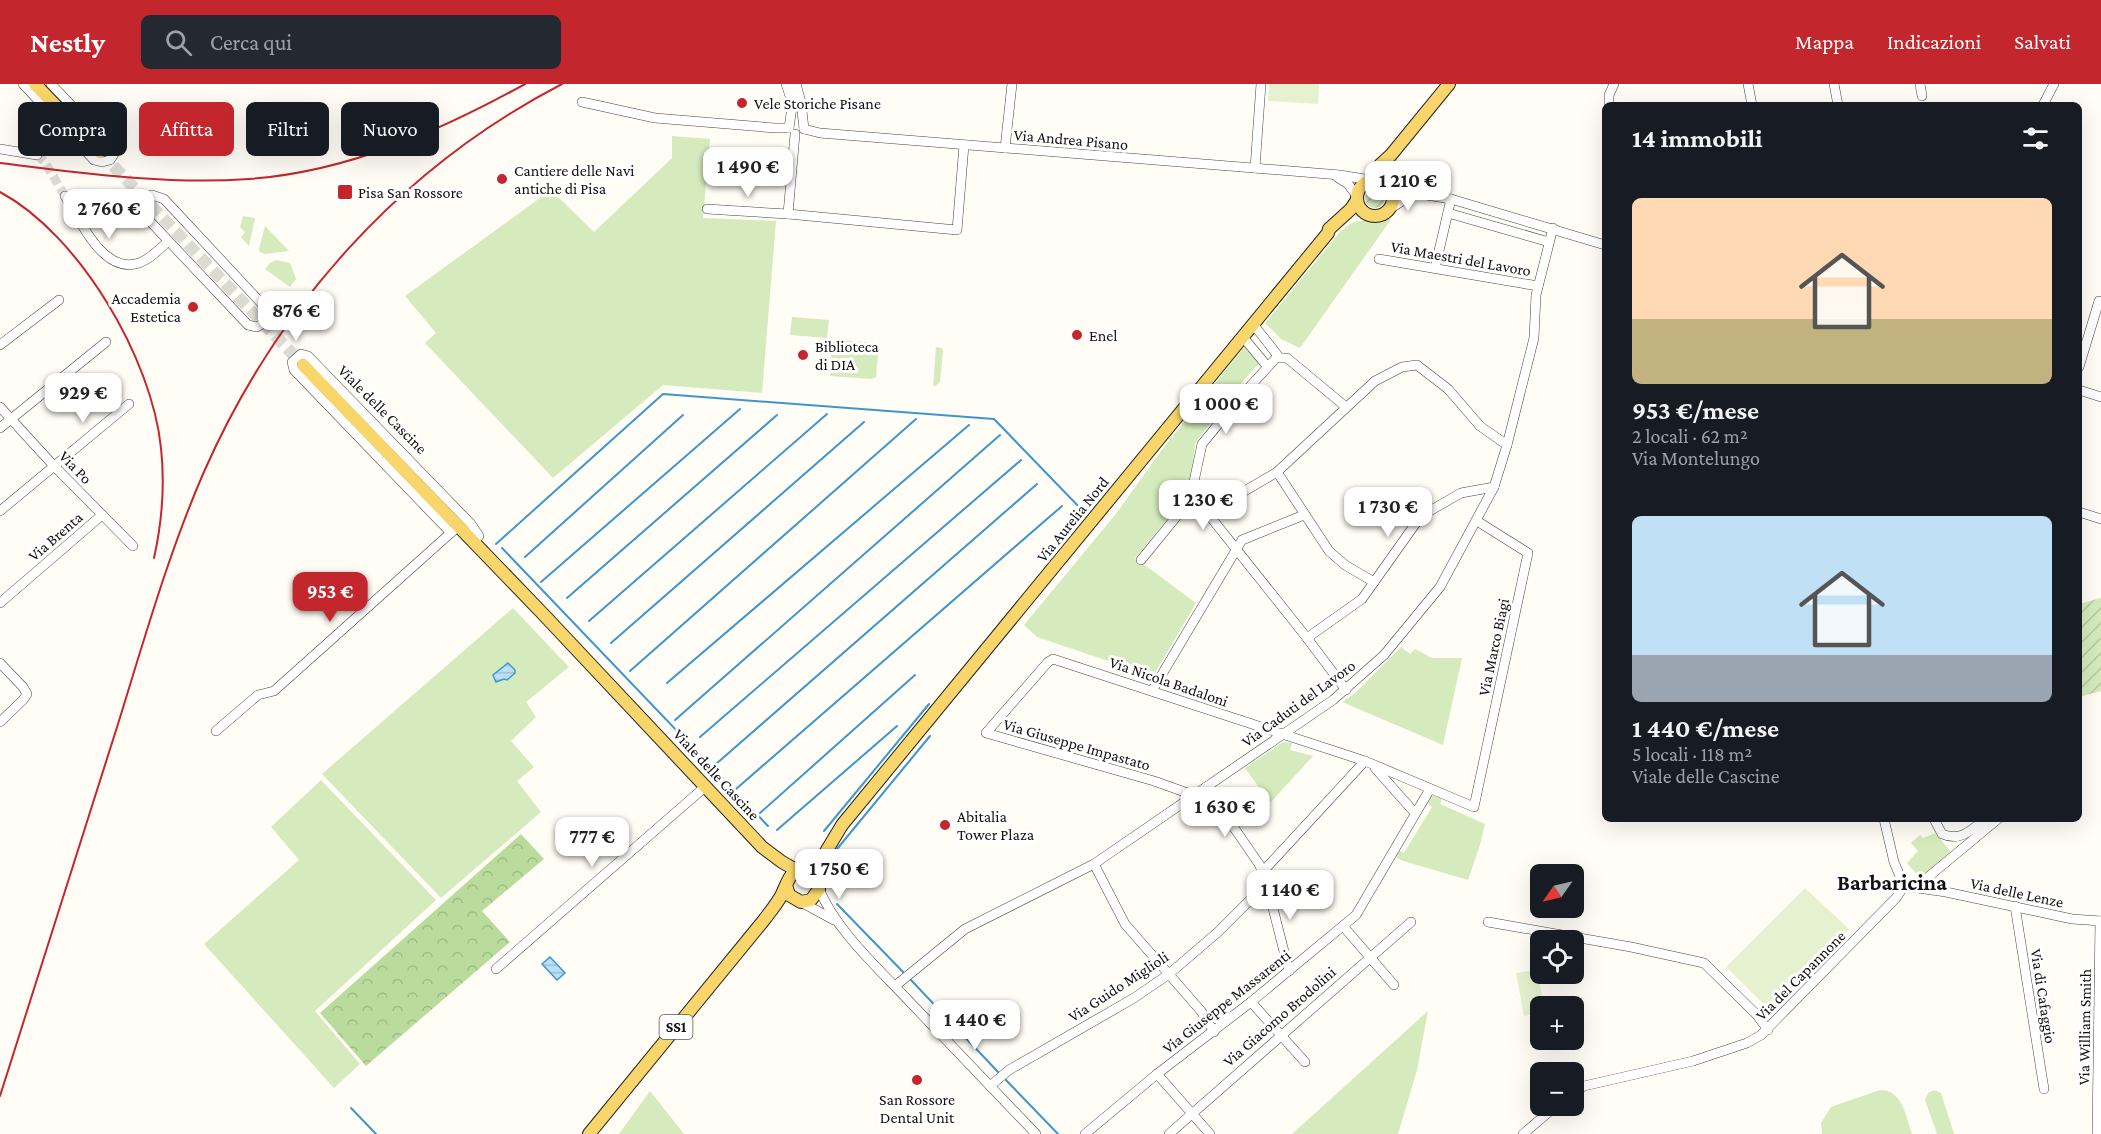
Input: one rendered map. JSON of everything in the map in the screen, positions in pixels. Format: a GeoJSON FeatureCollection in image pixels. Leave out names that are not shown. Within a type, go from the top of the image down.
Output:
{"type":"FeatureCollection","features":[{"type":"Feature","properties":{"kind":"main road"},"geometry":{"type":"LineString","coordinates":[[35,84],[52,102]]}},
{"type":"Feature","properties":{"kind":"main road"},"geometry":{"type":"LineString","coordinates":[[1391,155],[1386,172],[1393,198],[1388,210],[1377,216],[1366,214],[1360,208],[1357,198],[1360,187],[1371,180],[1380,165],[1391,155],[1449,84]]}},
{"type":"Feature","properties":{"kind":"main road"},"geometry":{"type":"LineString","coordinates":[[1371,180],[1382,181],[1389,187]]}},
{"type":"Feature","properties":{"kind":"main road","name":"Via Aurelia Nord"},"geometry":{"type":"LineString","coordinates":[[800,870],[842,825],[1254,324],[1329,229],[1352,209],[1357,198]]}},
{"type":"Feature","properties":{"kind":"main road"},"geometry":{"type":"LineString","coordinates":[[1328,233],[1366,214]]}},
{"type":"Feature","properties":{"kind":"main road","name":"Viale delle Cascine"},"geometry":{"type":"LineString","coordinates":[[303,366],[454,530],[473,542],[706,786],[762,847],[786,884]]}},
{"type":"Feature","properties":{"kind":"main road","name":"Via Aurelia Nord"},"geometry":{"type":"LineString","coordinates":[[819,886],[824,855],[842,825]]}},
{"type":"Feature","properties":{"kind":"main road","name":"Viale delle Cascine"},"geometry":{"type":"LineString","coordinates":[[762,847],[787,866],[800,870]]}},
{"type":"Feature","properties":{"kind":"main road"},"geometry":{"type":"LineString","coordinates":[[800,870],[814,874],[819,886]]}},
{"type":"Feature","properties":{"kind":"main road","name":"SS1"},"geometry":{"type":"LineString","coordinates":[[589,1134],[764,920],[777,902],[790,875],[800,870]]}},
{"type":"Feature","properties":{"kind":"main road"},"geometry":{"type":"LineString","coordinates":[[786,884],[789,895],[799,902]]}},
{"type":"Feature","properties":{"kind":"main road","name":"SS1"},"geometry":{"type":"LineString","coordinates":[[764,920],[787,904],[811,900],[819,886]]}},
{"type":"Feature","properties":{"kind":"street"},"geometry":{"type":"LineString","coordinates":[[23,84],[94,160],[102,162],[110,160],[114,154],[113,149],[51,84]]}},
{"type":"Feature","properties":{"kind":"street"},"geometry":{"type":"LineString","coordinates":[[786,84],[797,102],[804,124],[801,132],[792,127]]}},
{"type":"Feature","properties":{"kind":"street"},"geometry":{"type":"LineString","coordinates":[[796,84],[797,102]]}},
{"type":"Feature","properties":{"kind":"street"},"geometry":{"type":"LineString","coordinates":[[788,214],[792,127],[802,84]]}},
{"type":"Feature","properties":{"kind":"street"},"geometry":{"type":"LineString","coordinates":[[1005,148],[1012,84]]}},
{"type":"Feature","properties":{"kind":"street"},"geometry":{"type":"LineString","coordinates":[[1255,168],[1261,84]]}},
{"type":"Feature","properties":{"kind":"street"},"geometry":{"type":"LineString","coordinates":[[1609,102],[1609,95],[1614,84]]}},
{"type":"Feature","properties":{"kind":"street"},"geometry":{"type":"LineString","coordinates":[[1748,84],[1751,102]]}},
{"type":"Feature","properties":{"kind":"street"},"geometry":{"type":"LineString","coordinates":[[1834,84],[1837,102]]}},
{"type":"Feature","properties":{"kind":"street"},"geometry":{"type":"LineString","coordinates":[[1920,84],[1922,96]]}},
{"type":"Feature","properties":{"kind":"street"},"geometry":{"type":"LineString","coordinates":[[2045,102],[2054,84]]}},
{"type":"Feature","properties":{"kind":"street","name":"Via Andrea Pisano"},"geometry":{"type":"LineString","coordinates":[[582,102],[655,118],[733,125],[792,127],[798,118],[820,133],[1255,168],[1371,180]]}},
{"type":"Feature","properties":{"kind":"street"},"geometry":{"type":"LineString","coordinates":[[707,209],[957,230],[964,145]]}},
{"type":"Feature","properties":{"kind":"street"},"geometry":{"type":"LineString","coordinates":[[0,149],[18,152]]}},
{"type":"Feature","properties":{"kind":"street"},"geometry":{"type":"LineString","coordinates":[[1335,176],[1348,184],[1357,198]]}},
{"type":"Feature","properties":{"kind":"street"},"geometry":{"type":"LineString","coordinates":[[1389,187],[1451,199],[1602,244]]}},
{"type":"Feature","properties":{"kind":"street"},"geometry":{"type":"LineString","coordinates":[[1388,210],[1415,193]]}},
{"type":"Feature","properties":{"kind":"street"},"geometry":{"type":"LineString","coordinates":[[64,196],[100,251],[117,263],[128,265],[141,262],[168,241]]}},
{"type":"Feature","properties":{"kind":"street"},"geometry":{"type":"LineString","coordinates":[[158,196],[164,199],[266,309],[268,315],[265,322],[257,327],[248,325],[168,241],[142,212],[141,205],[147,197],[158,196]]}},
{"type":"Feature","properties":{"kind":"street"},"geometry":{"type":"LineString","coordinates":[[1435,268],[1451,199]]}},
{"type":"Feature","properties":{"kind":"street"},"geometry":{"type":"LineString","coordinates":[[1448,213],[1549,242]]}},
{"type":"Feature","properties":{"kind":"street"},"geometry":{"type":"LineString","coordinates":[[1501,228],[1505,214]]}},
{"type":"Feature","properties":{"kind":"street","name":"Via Caduti del Lavoro"},"geometry":{"type":"LineString","coordinates":[[898,984],[965,929],[1094,864],[1346,690],[1392,647],[1440,587],[1494,487],[1534,338],[1538,286],[1553,228]]}},
{"type":"Feature","properties":{"kind":"street","name":"Via Maestri del Lavoro"},"geometry":{"type":"LineString","coordinates":[[1379,259],[1538,286]]}},
{"type":"Feature","properties":{"kind":"street"},"geometry":{"type":"LineString","coordinates":[[0,345],[59,300]]}},
{"type":"Feature","properties":{"kind":"street"},"geometry":{"type":"LineString","coordinates":[[2082,357],[2099,301]]}},
{"type":"Feature","properties":{"kind":"street"},"geometry":{"type":"LineString","coordinates":[[1254,324],[1279,357]]}},
{"type":"Feature","properties":{"kind":"street"},"geometry":{"type":"LineString","coordinates":[[1243,337],[1267,366]]}},
{"type":"Feature","properties":{"kind":"street"},"geometry":{"type":"LineString","coordinates":[[0,428],[106,342]]}},
{"type":"Feature","properties":{"kind":"street","name":"Viale delle Cascine"},"geometry":{"type":"LineString","coordinates":[[454,530],[294,370],[292,362],[296,357],[301,354],[308,356],[397,446],[471,524],[478,536],[473,542]]}},
{"type":"Feature","properties":{"kind":"street"},"geometry":{"type":"LineString","coordinates":[[1141,560],[1187,506],[1193,495],[1202,444],[1267,366],[1279,357],[1287,358],[1346,407]]}},
{"type":"Feature","properties":{"kind":"street"},"geometry":{"type":"LineString","coordinates":[[1207,513],[1277,472],[1375,381],[1401,367],[1417,366],[1448,389],[1480,426],[1507,445]]}},
{"type":"Feature","properties":{"kind":"street"},"geometry":{"type":"LineString","coordinates":[[2082,391],[2101,397]]}},
{"type":"Feature","properties":{"kind":"street"},"geometry":{"type":"LineString","coordinates":[[0,511],[129,404]]}},
{"type":"Feature","properties":{"kind":"street","name":"Via Po"},"geometry":{"type":"LineString","coordinates":[[0,407],[133,546]]}},
{"type":"Feature","properties":{"kind":"street"},"geometry":{"type":"LineString","coordinates":[[1277,472],[1332,555],[1374,582]]}},
{"type":"Feature","properties":{"kind":"street"},"geometry":{"type":"LineString","coordinates":[[1307,638],[1358,603],[1421,516],[1461,493],[1494,487]]}},
{"type":"Feature","properties":{"kind":"street"},"geometry":{"type":"LineString","coordinates":[[1193,495],[1346,690]]}},
{"type":"Feature","properties":{"kind":"street"},"geometry":{"type":"LineString","coordinates":[[2082,513],[2101,519]]}},
{"type":"Feature","properties":{"kind":"street","name":"Via Brenta"},"geometry":{"type":"LineString","coordinates":[[0,603],[102,514]]}},
{"type":"Feature","properties":{"kind":"street"},"geometry":{"type":"LineString","coordinates":[[1152,691],[1245,537],[1304,515]]}},
{"type":"Feature","properties":{"kind":"street","name":"Via Marco Biagi"},"geometry":{"type":"LineString","coordinates":[[1474,807],[1528,553],[1477,521]]}},
{"type":"Feature","properties":{"kind":"street"},"geometry":{"type":"LineString","coordinates":[[216,731],[258,694],[274,691],[454,530]]}},
{"type":"Feature","properties":{"kind":"street","name":"Via Nicola Badaloni"},"geometry":{"type":"LineString","coordinates":[[986,734],[1052,659],[1368,762],[1474,807]]}},
{"type":"Feature","properties":{"kind":"street"},"geometry":{"type":"LineString","coordinates":[[0,663],[27,694],[0,722]]}},
{"type":"Feature","properties":{"kind":"street","name":"Via Giuseppe Impastato"},"geometry":{"type":"LineString","coordinates":[[986,734],[1193,795]]}},
{"type":"Feature","properties":{"kind":"street"},"geometry":{"type":"LineString","coordinates":[[1368,762],[1415,813]]}},
{"type":"Feature","properties":{"kind":"street","name":"Via Guido Miglioli"},"geometry":{"type":"LineString","coordinates":[[994,1082],[1006,1072],[1134,998],[1169,974],[1218,932],[1257,894],[1267,867],[1368,762]]}},
{"type":"Feature","properties":{"kind":"street"},"geometry":{"type":"LineString","coordinates":[[496,969],[706,786]]}},
{"type":"Feature","properties":{"kind":"street"},"geometry":{"type":"LineString","coordinates":[[1206,787],[1259,864],[1265,877],[1289,971]]}},
{"type":"Feature","properties":{"kind":"street","name":"Via Giuseppe Massarenti"},"geometry":{"type":"LineString","coordinates":[[1085,1134],[1356,915],[1430,789]]}},
{"type":"Feature","properties":{"kind":"street"},"geometry":{"type":"LineString","coordinates":[[1885,822],[1894,862],[1904,886]]}},
{"type":"Feature","properties":{"kind":"street"},"geometry":{"type":"LineString","coordinates":[[1936,822],[1942,834],[1953,837],[1969,833],[1982,822]]}},
{"type":"Feature","properties":{"kind":"street"},"geometry":{"type":"LineString","coordinates":[[1916,888],[1994,822]]}},
{"type":"Feature","properties":{"kind":"street"},"geometry":{"type":"LineString","coordinates":[[1094,864],[1125,924],[1201,1011],[1214,1032]]}},
{"type":"Feature","properties":{"kind":"street"},"geometry":{"type":"LineString","coordinates":[[819,886],[838,923]]}},
{"type":"Feature","properties":{"kind":"street","name":"Via delle Lenze"},"geometry":{"type":"LineString","coordinates":[[1904,886],[1928,888],[2072,919],[2101,921]]}},
{"type":"Feature","properties":{"kind":"street","name":"Via del Capannone"},"geometry":{"type":"LineString","coordinates":[[1584,1086],[1708,1056],[1747,1043],[1768,1030],[1896,898],[1904,886]]}},
{"type":"Feature","properties":{"kind":"street"},"geometry":{"type":"LineString","coordinates":[[799,902],[813,907],[838,923],[994,1082],[1036,1134]]}},
{"type":"Feature","properties":{"kind":"street","name":"Via di Cafaggio"},"geometry":{"type":"LineString","coordinates":[[2015,906],[2044,1089]]}},
{"type":"Feature","properties":{"kind":"street","name":"Via William Smith"},"geometry":{"type":"LineString","coordinates":[[2097,1134],[2101,921]]}},
{"type":"Feature","properties":{"kind":"street","name":"Via Giacomo Brodolini"},"geometry":{"type":"LineString","coordinates":[[1168,1134],[1411,922]]}},
{"type":"Feature","properties":{"kind":"street"},"geometry":{"type":"LineString","coordinates":[[1488,922],[1630,947],[1704,963],[1757,1015],[1768,1030]]}},
{"type":"Feature","properties":{"kind":"street"},"geometry":{"type":"LineString","coordinates":[[1343,926],[1394,985]]}},
{"type":"Feature","properties":{"kind":"street"},"geometry":{"type":"LineString","coordinates":[[1251,1002],[1305,1062]]}},
{"type":"Feature","properties":{"kind":"street"},"geometry":{"type":"LineString","coordinates":[[1157,1074],[1210,1134]]}},
{"type":"Feature","properties":{"kind":"street"},"geometry":{"type":"LineString","coordinates":[[1523,1134],[1544,1116]]}},
{"type":"Feature","properties":{"kind":"green space"},"geometry":{"type":"Polygon","coordinates":[[[1269,84],[1319,84],[1318,104],[1268,101],[1269,84]]]}},
{"type":"Feature","properties":{"kind":"green space"},"geometry":{"type":"Polygon","coordinates":[[[672,136],[710,139],[703,218],[776,221],[762,393],[663,385],[553,478],[425,343],[436,333],[405,296],[551,190],[594,232],[672,158],[672,136]]]}},
{"type":"Feature","properties":{"kind":"green space"},"geometry":{"type":"Polygon","coordinates":[[[1375,188],[1382,191],[1385,198],[1382,205],[1375,208],[1368,205],[1365,198],[1368,191],[1375,188]]]}},
{"type":"Feature","properties":{"kind":"green space"},"geometry":{"type":"Polygon","coordinates":[[[243,216],[255,218],[249,246],[241,237],[245,232],[240,227],[243,216]]]}},
{"type":"Feature","properties":{"kind":"green space"},"geometry":{"type":"Polygon","coordinates":[[[1392,218],[1300,348],[1281,339],[1265,323],[1339,233],[1355,222],[1382,221],[1392,218]]]}},
{"type":"Feature","properties":{"kind":"green space"},"geometry":{"type":"Polygon","coordinates":[[[265,226],[289,251],[265,254],[260,252],[265,226]]]}},
{"type":"Feature","properties":{"kind":"green space"},"geometry":{"type":"Polygon","coordinates":[[[276,260],[290,263],[296,279],[290,287],[265,269],[276,260]]]}},
{"type":"Feature","properties":{"kind":"green space"},"geometry":{"type":"Polygon","coordinates":[[[792,317],[829,320],[827,338],[790,335],[792,317]]]}},
{"type":"Feature","properties":{"kind":"green space"},"geometry":{"type":"Polygon","coordinates":[[[837,340],[879,343],[876,377],[872,379],[830,376],[832,342],[837,342],[837,340]]]}},
{"type":"Feature","properties":{"kind":"green space"},"geometry":{"type":"Polygon","coordinates":[[[1245,346],[1261,361],[1196,442],[1187,495],[1135,558],[1196,603],[1153,676],[1037,637],[1024,625],[1115,515],[1164,447],[1245,346]]]}},
{"type":"Feature","properties":{"kind":"green space"},"geometry":{"type":"Polygon","coordinates":[[[936,347],[942,348],[943,351],[940,382],[933,386],[936,347]]]}},
{"type":"Feature","properties":{"kind":"green space"},"geometry":{"type":"Polygon","coordinates":[[[2101,598],[2101,691],[2082,696],[2082,603],[2101,598]]]}},
{"type":"Feature","properties":{"kind":"green space"},"geometry":{"type":"Polygon","coordinates":[[[513,608],[569,667],[526,702],[536,717],[511,741],[534,767],[517,781],[541,812],[441,898],[322,774],[513,608]]]}},
{"type":"Feature","properties":{"kind":"green space"},"geometry":{"type":"Polygon","coordinates":[[[1401,647],[1410,654],[1415,649],[1432,658],[1462,658],[1443,745],[1342,702],[1355,693],[1401,647]]]}},
{"type":"Feature","properties":{"kind":"green space"},"geometry":{"type":"Polygon","coordinates":[[[1283,742],[1292,743],[1290,750],[1313,756],[1270,803],[1245,768],[1283,742]]]}},
{"type":"Feature","properties":{"kind":"green space"},"geometry":{"type":"Polygon","coordinates":[[[321,780],[436,900],[315,1011],[360,1064],[334,1088],[204,944],[299,860],[271,827],[321,780]]]}},
{"type":"Feature","properties":{"kind":"green space"},"geometry":{"type":"Polygon","coordinates":[[[1432,795],[1442,799],[1440,804],[1485,824],[1468,880],[1400,860],[1395,855],[1398,850],[1404,853],[1432,807],[1427,803],[1432,795]]]}},
{"type":"Feature","properties":{"kind":"green space"},"geometry":{"type":"Polygon","coordinates":[[[1935,833],[1951,852],[1920,878],[1907,863],[1918,851],[1911,843],[1920,835],[1923,838],[1935,833]]]}},
{"type":"Feature","properties":{"kind":"green space"},"geometry":{"type":"Polygon","coordinates":[[[521,834],[544,859],[482,911],[510,942],[366,1066],[320,1013],[521,834]]]}},
{"type":"Feature","properties":{"kind":"green space"},"geometry":{"type":"Polygon","coordinates":[[[1805,888],[1849,929],[1770,1010],[1726,967],[1805,888]]]}},
{"type":"Feature","properties":{"kind":"green space"},"geometry":{"type":"Polygon","coordinates":[[[1530,971],[1530,984],[1540,984],[1542,996],[1530,996],[1530,1015],[1524,1016],[1516,973],[1530,971]]]}},
{"type":"Feature","properties":{"kind":"green space"},"geometry":{"type":"Polygon","coordinates":[[[1428,1011],[1417,1070],[1398,1134],[1292,1134],[1428,1011]]]}},
{"type":"Feature","properties":{"kind":"green space"},"geometry":{"type":"Polygon","coordinates":[[[1880,1090],[1888,1091],[1899,1099],[1912,1134],[1822,1134],[1821,1123],[1831,1107],[1880,1090]]]}},
{"type":"Feature","properties":{"kind":"green space"},"geometry":{"type":"Polygon","coordinates":[[[1934,1090],[1941,1093],[1954,1134],[1937,1134],[1925,1100],[1928,1093],[1934,1090]]]}},
{"type":"Feature","properties":{"kind":"green space"},"geometry":{"type":"Polygon","coordinates":[[[650,1091],[684,1134],[619,1134],[650,1091]]]}},
{"type":"Feature","properties":{"kind":"water"},"geometry":{"type":"Polygon","coordinates":[[[508,663],[515,673],[507,680],[496,682],[493,675],[508,663]]]}},
{"type":"Feature","properties":{"kind":"water"},"geometry":{"type":"Polygon","coordinates":[[[550,957],[565,973],[557,980],[542,964],[550,957]]]}},
{"type":"Feature","properties":{"kind":"waterway"},"geometry":{"type":"LineString","coordinates":[[496,544],[663,394],[994,419],[1083,511]]}},
{"type":"Feature","properties":{"kind":"waterway"},"geometry":{"type":"LineString","coordinates":[[541,582],[740,409]]}},
{"type":"Feature","properties":{"kind":"waterway"},"geometry":{"type":"LineString","coordinates":[[589,621],[827,414]]}},
{"type":"Feature","properties":{"kind":"waterway"},"geometry":{"type":"LineString","coordinates":[[525,557],[683,415]]}},
{"type":"Feature","properties":{"kind":"waterway"},"geometry":{"type":"LineString","coordinates":[[567,598],[777,415]]}},
{"type":"Feature","properties":{"kind":"waterway"},"geometry":{"type":"LineString","coordinates":[[630,671],[916,419]]}},
{"type":"Feature","properties":{"kind":"waterway"},"geometry":{"type":"LineString","coordinates":[[611,643],[864,422]]}},
{"type":"Feature","properties":{"kind":"waterway"},"geometry":{"type":"LineString","coordinates":[[667,683],[969,425]]}},
{"type":"Feature","properties":{"kind":"waterway"},"geometry":{"type":"LineString","coordinates":[[675,720],[1000,435]]}},
{"type":"Feature","properties":{"kind":"waterway"},"geometry":{"type":"LineString","coordinates":[[700,737],[1021,460]]}},
{"type":"Feature","properties":{"kind":"waterway"},"geometry":{"type":"LineString","coordinates":[[716,764],[1037,484]]}},
{"type":"Feature","properties":{"kind":"waterway"},"geometry":{"type":"LineString","coordinates":[[736,789],[1062,506]]}},
{"type":"Feature","properties":{"kind":"waterway"},"geometry":{"type":"LineString","coordinates":[[502,548],[768,826]]}},
{"type":"Feature","properties":{"kind":"waterway"},"geometry":{"type":"LineString","coordinates":[[760,813],[915,675]]}},
{"type":"Feature","properties":{"kind":"waterway"},"geometry":{"type":"LineString","coordinates":[[824,831],[929,704]]}},
{"type":"Feature","properties":{"kind":"waterway"},"geometry":{"type":"LineString","coordinates":[[777,830],[897,726]]}},
{"type":"Feature","properties":{"kind":"waterway"},"geometry":{"type":"LineString","coordinates":[[828,860],[930,736]]}},
{"type":"Feature","properties":{"kind":"waterway"},"geometry":{"type":"LineString","coordinates":[[837,904],[906,975]]}},
{"type":"Feature","properties":{"kind":"waterway"},"geometry":{"type":"LineString","coordinates":[[910,979],[999,1073]]}},
{"type":"Feature","properties":{"kind":"waterway"},"geometry":{"type":"LineString","coordinates":[[1003,1077],[1058,1134]]}},
{"type":"Feature","properties":{"kind":"waterway"},"geometry":{"type":"LineString","coordinates":[[351,1108],[376,1134]]}},
{"type":"Feature","properties":{"kind":"tunnel"},"geometry":{"type":"LineString","coordinates":[[38,156],[44,161],[65,196]]}},
{"type":"Feature","properties":{"kind":"tunnel"},"geometry":{"type":"LineString","coordinates":[[104,156],[303,365]]}},
{"type":"Feature","properties":{"kind":"railway"},"geometry":{"type":"LineString","coordinates":[[0,163],[155,179],[218,180],[286,175],[322,168],[392,147],[460,118],[525,84]]}},
{"type":"Feature","properties":{"kind":"railway"},"geometry":{"type":"LineString","coordinates":[[0,1096],[168,567],[203,474],[233,413],[267,354],[306,299],[349,248],[396,200],[448,157],[503,118],[562,84]]}},
{"type":"Feature","properties":{"kind":"railway"},"geometry":{"type":"LineString","coordinates":[[0,192],[30,212],[58,238],[84,268],[127,339],[143,376],[155,413],[163,476],[159,531],[154,558]]}},
{"type":"Feature","properties":{"kind":"place","name":"Vele Storiche Pisane"},"geometry":{"type":"Point","coordinates":[742,103]}},
{"type":"Feature","properties":{"kind":"place","name":"Cantiere delle Navi antiche di Pisa"},"geometry":{"type":"Point","coordinates":[502,179]}},
{"type":"Feature","properties":{"kind":"place","name":"Pisa San Rossore"},"geometry":{"type":"Point","coordinates":[345,192]}},
{"type":"Feature","properties":{"kind":"place","name":"Accademia Estetica"},"geometry":{"type":"Point","coordinates":[193,307]}},
{"type":"Feature","properties":{"kind":"place","name":"Enel"},"geometry":{"type":"Point","coordinates":[1077,335]}},
{"type":"Feature","properties":{"kind":"place","name":"Biblioteca di DIA"},"geometry":{"type":"Point","coordinates":[803,355]}},
{"type":"Feature","properties":{"kind":"place","name":"Abitalia Tower Plaza"},"geometry":{"type":"Point","coordinates":[945,825]}},
{"type":"Feature","properties":{"kind":"place","name":"San Rossore Dental Unit"},"geometry":{"type":"Point","coordinates":[917,1080]}},
{"type":"Feature","properties":{"kind":"district","name":"Barbaricina"},"geometry":{"type":"Point","coordinates":[1892,882]}}]}
